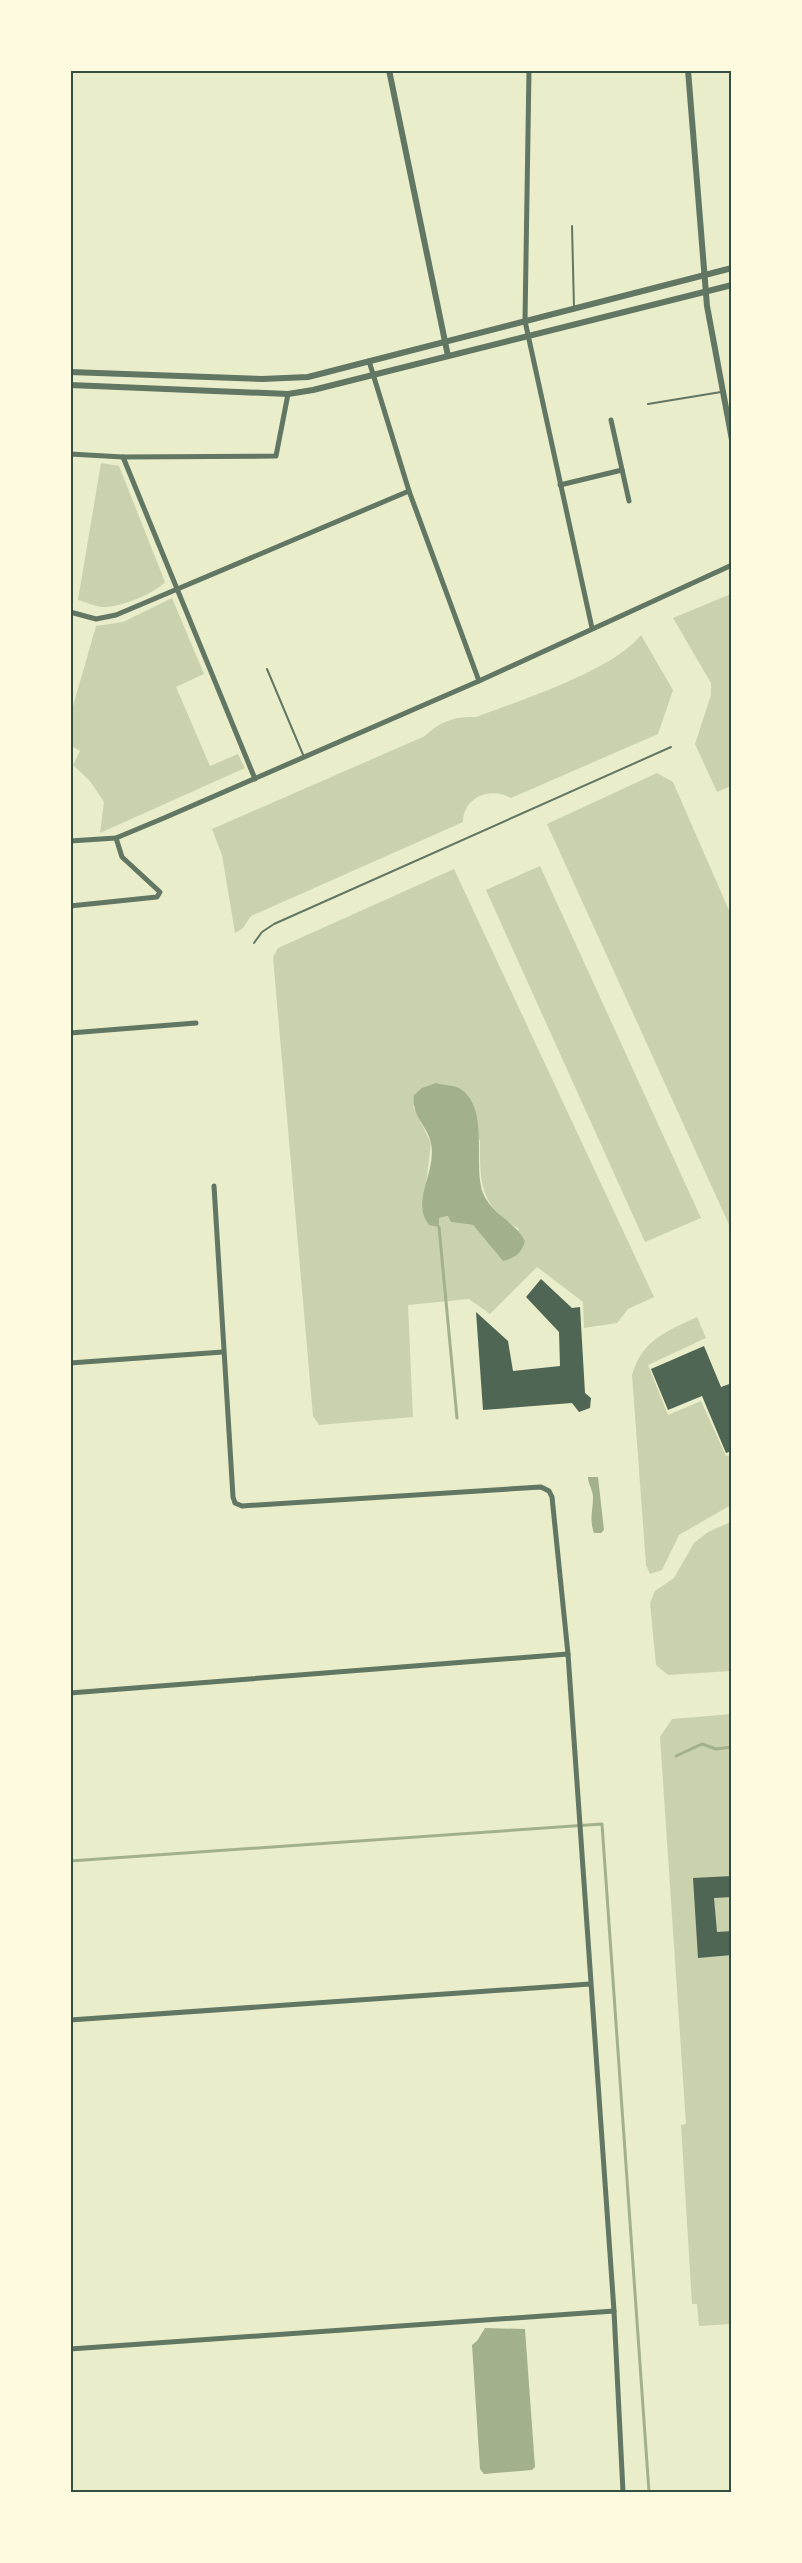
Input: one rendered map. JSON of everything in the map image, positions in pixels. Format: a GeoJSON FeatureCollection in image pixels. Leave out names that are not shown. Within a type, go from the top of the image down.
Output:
{"type":"FeatureCollection","features":[{"type":"Feature","properties":{"kind":"street"},"geometry":{"type":"LineString","coordinates":[[389,70],[448,356]]}},
{"type":"Feature","properties":{"kind":"street"},"geometry":{"type":"LineString","coordinates":[[529,70],[525,321],[592,628]]}},
{"type":"Feature","properties":{"kind":"street"},"geometry":{"type":"LineString","coordinates":[[688,70],[705,292],[721,392],[732,440]]}},
{"type":"Feature","properties":{"kind":"street"},"geometry":{"type":"LineString","coordinates":[[70,372],[262,379],[309,377],[732,268]]}},
{"type":"Feature","properties":{"kind":"street"},"geometry":{"type":"LineString","coordinates":[[70,385],[288,394],[372,376],[732,285]]}},
{"type":"Feature","properties":{"kind":"street"},"geometry":{"type":"LineString","coordinates":[[369,361],[409,491],[479,681]]}},
{"type":"Feature","properties":{"kind":"street"},"geometry":{"type":"LineString","coordinates":[[70,454],[123,457],[276,456],[288,394]]}},
{"type":"Feature","properties":{"kind":"street"},"geometry":{"type":"LineString","coordinates":[[611,420],[629,501]]}},
{"type":"Feature","properties":{"kind":"street"},"geometry":{"type":"LineString","coordinates":[[123,457],[255,779]]}},
{"type":"Feature","properties":{"kind":"street"},"geometry":{"type":"LineString","coordinates":[[560,485],[622,470]]}},
{"type":"Feature","properties":{"kind":"street"},"geometry":{"type":"LineString","coordinates":[[71,612],[96,619],[116,615],[409,491]]}},
{"type":"Feature","properties":{"kind":"street"},"geometry":{"type":"LineString","coordinates":[[70,841],[116,838],[479,681],[732,565]]}},
{"type":"Feature","properties":{"kind":"street"},"geometry":{"type":"LineString","coordinates":[[70,906],[157,897],[160,892],[122,857],[116,838]]}},
{"type":"Feature","properties":{"kind":"street"},"geometry":{"type":"LineString","coordinates":[[70,1033],[196,1023]]}},
{"type":"Feature","properties":{"kind":"street"},"geometry":{"type":"LineString","coordinates":[[214,1186],[223,1352],[235,1503],[242,1506],[541,1487],[549,1491],[552,1497],[568,1654],[581,1836],[614,2311],[623,2493]]}},
{"type":"Feature","properties":{"kind":"street"},"geometry":{"type":"LineString","coordinates":[[70,1363],[223,1352]]}},
{"type":"Feature","properties":{"kind":"street"},"geometry":{"type":"LineString","coordinates":[[70,1693],[568,1654]]}},
{"type":"Feature","properties":{"kind":"street"},"geometry":{"type":"LineString","coordinates":[[70,2020],[590,1983]]}},
{"type":"Feature","properties":{"kind":"street"},"geometry":{"type":"LineString","coordinates":[[70,2349],[614,2311]]}},
{"type":"Feature","properties":{"kind":"lane"},"geometry":{"type":"LineString","coordinates":[[572,226],[574,308]]}},
{"type":"Feature","properties":{"kind":"lane"},"geometry":{"type":"LineString","coordinates":[[648,404],[721,392]]}},
{"type":"Feature","properties":{"kind":"lane"},"geometry":{"type":"LineString","coordinates":[[267,669],[304,757]]}},
{"type":"Feature","properties":{"kind":"lane"},"geometry":{"type":"LineString","coordinates":[[254,944],[262,932],[274,924],[671,747]]}},
{"type":"Feature","properties":{"kind":"shaded area"},"geometry":{"type":"Polygon","coordinates":[[[101,463],[119,466],[165,582],[136,599],[109,607],[78,600],[101,463]]]}},
{"type":"Feature","properties":{"kind":"shaded area"},"geometry":{"type":"Polygon","coordinates":[[[731,594],[731,786],[717,792],[695,744],[711,695],[711,683],[673,618],[731,594]]]}},
{"type":"Feature","properties":{"kind":"shaded area"},"geometry":{"type":"Polygon","coordinates":[[[172,598],[204,674],[176,687],[210,766],[238,754],[245,768],[100,833],[104,802],[90,781],[73,765],[80,751],[70,745],[71,713],[96,626],[123,622],[172,598]]]}},
{"type":"Feature","properties":{"kind":"shaded area"},"geometry":{"type":"Polygon","coordinates":[[[641,635],[673,690],[658,734],[511,798],[495,793],[480,796],[468,806],[463,822],[251,916],[243,928],[235,933],[222,855],[212,829],[425,736],[448,720],[476,717],[564,683],[610,660],[628,648],[641,635]]]}},
{"type":"Feature","properties":{"kind":"shaded area"},"geometry":{"type":"Polygon","coordinates":[[[657,773],[673,782],[731,915],[731,1229],[547,824],[657,773]]]}},
{"type":"Feature","properties":{"kind":"shaded area"},"geometry":{"type":"Polygon","coordinates":[[[540,866],[701,1218],[645,1242],[486,890],[540,866]]]}},
{"type":"Feature","properties":{"kind":"shaded area"},"geometry":{"type":"Polygon","coordinates":[[[454,869],[654,1297],[628,1309],[617,1323],[584,1328],[583,1302],[537,1267],[490,1314],[469,1299],[408,1305],[413,1417],[319,1425],[313,1416],[273,957],[278,948],[454,869]],[[413,1106],[431,1143],[425,1193],[439,1218],[449,1216],[451,1222],[473,1225],[503,1261],[519,1229],[496,1211],[484,1192],[480,1169],[480,1140],[413,1106]]]}},
{"type":"Feature","properties":{"kind":"shaded area"},"geometry":{"type":"Polygon","coordinates":[[[436,1083],[459,1088],[469,1097],[475,1108],[478,1122],[480,1181],[483,1193],[492,1207],[521,1234],[525,1241],[520,1252],[511,1258],[503,1261],[473,1225],[451,1222],[448,1216],[439,1218],[439,1227],[429,1225],[424,1216],[423,1196],[432,1154],[429,1137],[415,1109],[414,1095],[422,1088],[436,1083]]]}},
{"type":"Feature","properties":{"kind":"shaded area"},"geometry":{"type":"Polygon","coordinates":[[[697,1317],[706,1338],[648,1365],[668,1415],[701,1401],[726,1456],[731,1455],[731,1505],[679,1535],[662,1570],[650,1574],[646,1565],[632,1375],[642,1353],[649,1345],[666,1332],[697,1317]]]}},
{"type":"Feature","properties":{"kind":"shaded area"},"geometry":{"type":"Polygon","coordinates":[[[588,1477],[598,1477],[604,1530],[601,1533],[594,1533],[591,1519],[593,1494],[588,1477]]]}},
{"type":"Feature","properties":{"kind":"shaded area"},"geometry":{"type":"Polygon","coordinates":[[[731,1522],[731,1671],[668,1675],[656,1665],[650,1603],[655,1591],[674,1578],[694,1543],[708,1532],[731,1522]]]}},
{"type":"Feature","properties":{"kind":"shaded area"},"geometry":{"type":"Polygon","coordinates":[[[731,1714],[731,2324],[699,2326],[697,2304],[692,2304],[681,2125],[686,2124],[660,1737],[672,1719],[731,1714]]]}},
{"type":"Feature","properties":{"kind":"shaded area"},"geometry":{"type":"Polygon","coordinates":[[[485,2328],[525,2329],[535,2467],[532,2470],[484,2474],[480,2469],[472,2345],[485,2328]]]}},
{"type":"Feature","properties":{"kind":"building"},"geometry":{"type":"Polygon","coordinates":[[[541,1279],[572,1308],[580,1307],[585,1393],[591,1398],[590,1408],[579,1412],[572,1403],[483,1410],[476,1312],[508,1341],[513,1371],[560,1366],[559,1332],[526,1297],[541,1279]]]}},
{"type":"Feature","properties":{"kind":"building"},"geometry":{"type":"Polygon","coordinates":[[[704,1346],[721,1387],[732,1383],[732,1451],[726,1453],[702,1396],[668,1410],[651,1369],[704,1346]]]}},
{"type":"Feature","properties":{"kind":"building"},"geometry":{"type":"Polygon","coordinates":[[[732,1876],[732,1897],[714,1898],[717,1932],[732,1931],[732,1955],[698,1958],[693,1878],[732,1876]]]}},
{"type":"Feature","properties":{"kind":"waterway"},"geometry":{"type":"LineString","coordinates":[[439,1227],[457,1418]]}},
{"type":"Feature","properties":{"kind":"waterway"},"geometry":{"type":"LineString","coordinates":[[676,1756],[702,1744],[716,1749],[732,1747]]}},
{"type":"Feature","properties":{"kind":"waterway"},"geometry":{"type":"LineString","coordinates":[[70,1861],[602,1824],[649,2492]]}}]}
